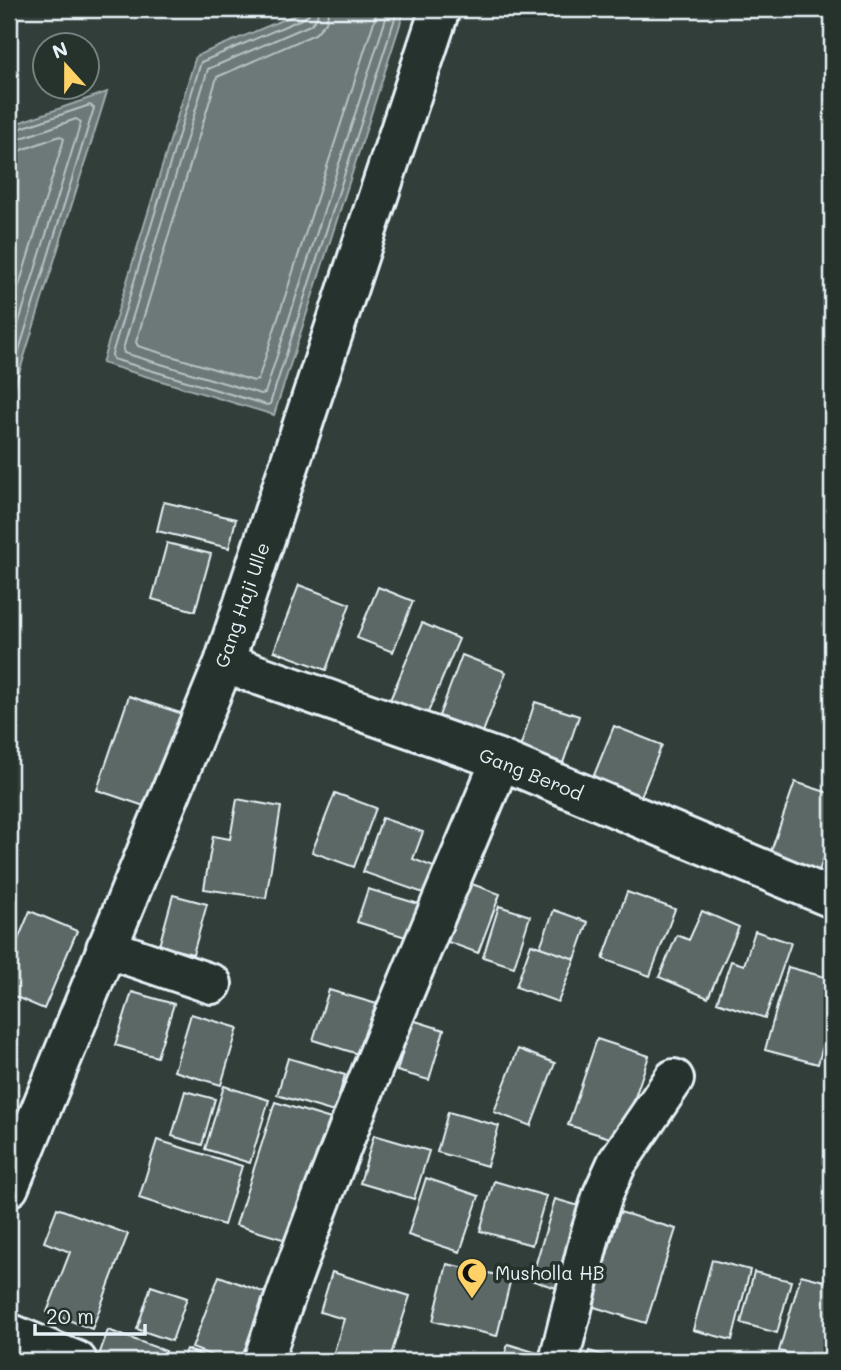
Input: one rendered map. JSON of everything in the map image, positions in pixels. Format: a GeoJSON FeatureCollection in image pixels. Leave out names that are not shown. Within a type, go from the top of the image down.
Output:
{"type":"FeatureCollection","features":[{"type":"Feature","properties":{"kind":"street","name":"Gang Haji Ulle"},"geometry":{"type":"LineString","coordinates":[[9,1187],[224,663],[440,9]]}},
{"type":"Feature","properties":{"kind":"street","name":"Gang Berod"},"geometry":{"type":"LineString","coordinates":[[224,663],[501,760],[832,898]]}},
{"type":"Feature","properties":{"kind":"street"},"geometry":{"type":"LineString","coordinates":[[263,1361],[294,1268],[344,1141],[501,760]]}},
{"type":"Feature","properties":{"kind":"street"},"geometry":{"type":"LineString","coordinates":[[106,948],[212,984]]}},
{"type":"Feature","properties":{"kind":"street"},"geometry":{"type":"LineString","coordinates":[[559,1361],[603,1194],[617,1163],[674,1079]]}},
{"type":"Feature","properties":{"kind":"street"},"geometry":{"type":"LineString","coordinates":[[9,1333],[77,1361]]}},
{"type":"Feature","properties":{"kind":"water"},"geometry":{"type":"Polygon","coordinates":[[[309,9],[405,9],[274,415],[102,363],[196,56],[309,9]]]}},
{"type":"Feature","properties":{"kind":"water"},"geometry":{"type":"Polygon","coordinates":[[[107,92],[15,386],[9,385],[9,126],[78,102],[102,102],[102,94],[107,92]]]}},
{"type":"Feature","properties":{"kind":"building"},"geometry":{"type":"Polygon","coordinates":[[[164,502],[236,519],[229,548],[157,531],[164,502]]]}},
{"type":"Feature","properties":{"kind":"building"},"geometry":{"type":"Polygon","coordinates":[[[167,543],[211,554],[195,611],[152,599],[167,543]]]}},
{"type":"Feature","properties":{"kind":"building"},"geometry":{"type":"Polygon","coordinates":[[[299,585],[350,604],[326,670],[274,651],[299,585]]]}},
{"type":"Feature","properties":{"kind":"building"},"geometry":{"type":"Polygon","coordinates":[[[378,587],[413,601],[393,652],[357,638],[378,587]]]}},
{"type":"Feature","properties":{"kind":"building"},"geometry":{"type":"Polygon","coordinates":[[[422,623],[459,639],[427,715],[390,700],[422,623]]]}},
{"type":"Feature","properties":{"kind":"building"},"geometry":{"type":"Polygon","coordinates":[[[462,655],[506,672],[483,732],[439,716],[462,655]]]}},
{"type":"Feature","properties":{"kind":"building"},"geometry":{"type":"Polygon","coordinates":[[[129,696],[189,716],[156,810],[97,790],[129,696]]]}},
{"type":"Feature","properties":{"kind":"building"},"geometry":{"type":"Polygon","coordinates":[[[535,702],[579,716],[563,763],[520,748],[535,702]]]}},
{"type":"Feature","properties":{"kind":"building"},"geometry":{"type":"Polygon","coordinates":[[[614,726],[662,745],[640,799],[592,780],[614,726]]]}},
{"type":"Feature","properties":{"kind":"building"},"geometry":{"type":"Polygon","coordinates":[[[795,782],[832,794],[832,833],[816,880],[767,863],[795,782]]]}},
{"type":"Feature","properties":{"kind":"building"},"geometry":{"type":"Polygon","coordinates":[[[335,793],[376,808],[354,867],[312,852],[335,793]]]}},
{"type":"Feature","properties":{"kind":"building"},"geometry":{"type":"Polygon","coordinates":[[[237,799],[281,807],[266,898],[204,889],[213,836],[230,839],[237,799]]]}},
{"type":"Feature","properties":{"kind":"building"},"geometry":{"type":"Polygon","coordinates":[[[382,818],[423,832],[413,859],[444,871],[435,897],[363,872],[382,818]]]}},
{"type":"Feature","properties":{"kind":"building"},"geometry":{"type":"Polygon","coordinates":[[[469,883],[500,894],[478,953],[448,942],[469,883]]]}},
{"type":"Feature","properties":{"kind":"building"},"geometry":{"type":"Polygon","coordinates":[[[368,889],[419,904],[409,938],[357,922],[368,889]]]}},
{"type":"Feature","properties":{"kind":"building"},"geometry":{"type":"Polygon","coordinates":[[[627,892],[675,909],[650,976],[603,959],[627,892]]]}},
{"type":"Feature","properties":{"kind":"building"},"geometry":{"type":"Polygon","coordinates":[[[173,895],[207,904],[193,954],[159,946],[173,895]]]}},
{"type":"Feature","properties":{"kind":"building"},"geometry":{"type":"Polygon","coordinates":[[[499,906],[530,916],[514,967],[483,957],[499,906]]]}},
{"type":"Feature","properties":{"kind":"building"},"geometry":{"type":"Polygon","coordinates":[[[554,910],[588,922],[575,959],[540,947],[554,910]]]}},
{"type":"Feature","properties":{"kind":"building"},"geometry":{"type":"Polygon","coordinates":[[[30,911],[77,931],[44,1009],[9,994],[9,961],[30,911]]]}},
{"type":"Feature","properties":{"kind":"building"},"geometry":{"type":"Polygon","coordinates":[[[702,911],[739,927],[708,998],[659,977],[677,935],[689,940],[702,911]]]}},
{"type":"Feature","properties":{"kind":"building"},"geometry":{"type":"Polygon","coordinates":[[[755,931],[791,943],[765,1018],[717,1002],[731,961],[744,965],[755,931]]]}},
{"type":"Feature","properties":{"kind":"building"},"geometry":{"type":"Polygon","coordinates":[[[531,944],[575,959],[558,1002],[516,987],[531,944]]]}},
{"type":"Feature","properties":{"kind":"building"},"geometry":{"type":"Polygon","coordinates":[[[788,967],[832,979],[832,1013],[818,1064],[765,1050],[788,967]]]}},
{"type":"Feature","properties":{"kind":"building"},"geometry":{"type":"Polygon","coordinates":[[[329,990],[387,1007],[371,1058],[313,1040],[329,990]]]}},
{"type":"Feature","properties":{"kind":"building"},"geometry":{"type":"Polygon","coordinates":[[[132,992],[174,1004],[157,1057],[115,1045],[132,992]]]}},
{"type":"Feature","properties":{"kind":"building"},"geometry":{"type":"Polygon","coordinates":[[[191,1014],[238,1028],[221,1085],[174,1071],[191,1014]]]}},
{"type":"Feature","properties":{"kind":"building"},"geometry":{"type":"Polygon","coordinates":[[[412,1020],[444,1030],[429,1080],[397,1071],[412,1020]]]}},
{"type":"Feature","properties":{"kind":"building"},"geometry":{"type":"Polygon","coordinates":[[[597,1039],[649,1056],[620,1141],[568,1125],[597,1039]]]}},
{"type":"Feature","properties":{"kind":"building"},"geometry":{"type":"Polygon","coordinates":[[[518,1049],[555,1063],[531,1126],[494,1112],[518,1049]]]}},
{"type":"Feature","properties":{"kind":"building"},"geometry":{"type":"Polygon","coordinates":[[[288,1058],[345,1075],[334,1112],[277,1095],[288,1058]]]}},
{"type":"Feature","properties":{"kind":"building"},"geometry":{"type":"Polygon","coordinates":[[[224,1086],[269,1100],[250,1163],[205,1149],[224,1086]]]}},
{"type":"Feature","properties":{"kind":"building"},"geometry":{"type":"Polygon","coordinates":[[[185,1091],[215,1099],[202,1145],[172,1136],[185,1091]]]}},
{"type":"Feature","properties":{"kind":"building"},"geometry":{"type":"Polygon","coordinates":[[[275,1102],[334,1120],[296,1243],[236,1225],[275,1102]]]}},
{"type":"Feature","properties":{"kind":"building"},"geometry":{"type":"Polygon","coordinates":[[[448,1112],[499,1126],[487,1166],[437,1152],[448,1112]]]}},
{"type":"Feature","properties":{"kind":"building"},"geometry":{"type":"Polygon","coordinates":[[[374,1135],[429,1151],[414,1199],[360,1183],[374,1135]]]}},
{"type":"Feature","properties":{"kind":"building"},"geometry":{"type":"Polygon","coordinates":[[[157,1140],[242,1166],[224,1225],[139,1198],[157,1140]]]}},
{"type":"Feature","properties":{"kind":"building"},"geometry":{"type":"Polygon","coordinates":[[[426,1178],[479,1196],[460,1252],[408,1235],[426,1178]]]}},
{"type":"Feature","properties":{"kind":"building"},"geometry":{"type":"Polygon","coordinates":[[[494,1181],[546,1196],[532,1245],[480,1231],[494,1181]]]}},
{"type":"Feature","properties":{"kind":"building"},"geometry":{"type":"Polygon","coordinates":[[[555,1199],[593,1210],[569,1292],[531,1280],[555,1199]]]}},
{"type":"Feature","properties":{"kind":"building"},"geometry":{"type":"Polygon","coordinates":[[[57,1208],[128,1234],[92,1329],[47,1312],[70,1252],[44,1242],[57,1208]]]}},
{"type":"Feature","properties":{"kind":"building"},"geometry":{"type":"Polygon","coordinates":[[[620,1212],[676,1229],[646,1323],[591,1306],[620,1212]]]}},
{"type":"Feature","properties":{"kind":"building"},"geometry":{"type":"Polygon","coordinates":[[[712,1260],[750,1270],[732,1340],[693,1330],[712,1260]]]}},
{"type":"Feature","properties":{"kind":"building","name":"Musholla HB"},"geometry":{"type":"Polygon","coordinates":[[[447,1264],[511,1278],[497,1336],[433,1321],[447,1264]]]}},
{"type":"Feature","properties":{"kind":"building"},"geometry":{"type":"Polygon","coordinates":[[[332,1272],[410,1296],[389,1361],[354,1361],[333,1355],[344,1319],[320,1312],[332,1272]]]}},
{"type":"Feature","properties":{"kind":"building"},"geometry":{"type":"Polygon","coordinates":[[[754,1272],[791,1281],[777,1333],[741,1323],[754,1272]]]}},
{"type":"Feature","properties":{"kind":"building"},"geometry":{"type":"Polygon","coordinates":[[[801,1275],[832,1283],[832,1342],[827,1361],[779,1351],[801,1275]]]}},
{"type":"Feature","properties":{"kind":"building"},"geometry":{"type":"Polygon","coordinates":[[[219,1276],[274,1296],[249,1361],[226,1361],[192,1348],[219,1276]]]}},
{"type":"Feature","properties":{"kind":"building"},"geometry":{"type":"Polygon","coordinates":[[[151,1286],[187,1298],[172,1341],[137,1329],[151,1286]]]}},
{"type":"Feature","properties":{"kind":"building"},"geometry":{"type":"Polygon","coordinates":[[[108,1330],[166,1351],[163,1361],[97,1361],[108,1330]]]}},
{"type":"Feature","properties":{"kind":"building"},"geometry":{"type":"Polygon","coordinates":[[[508,1344],[554,1358],[552,1361],[503,1361],[508,1344]]]}},
{"type":"Feature","properties":{"kind":"building"},"geometry":{"type":"Polygon","coordinates":[[[186,1349],[215,1361],[181,1361],[186,1349]]]}},
{"type":"Feature","properties":{"kind":"building"},"geometry":{"type":"Polygon","coordinates":[[[589,1351],[623,1361],[586,1361],[589,1351]]]}},
{"type":"Feature","properties":{"kind":"place","name":"Musholla HB"},"geometry":{"type":"Point","coordinates":[472,1300]}}]}
